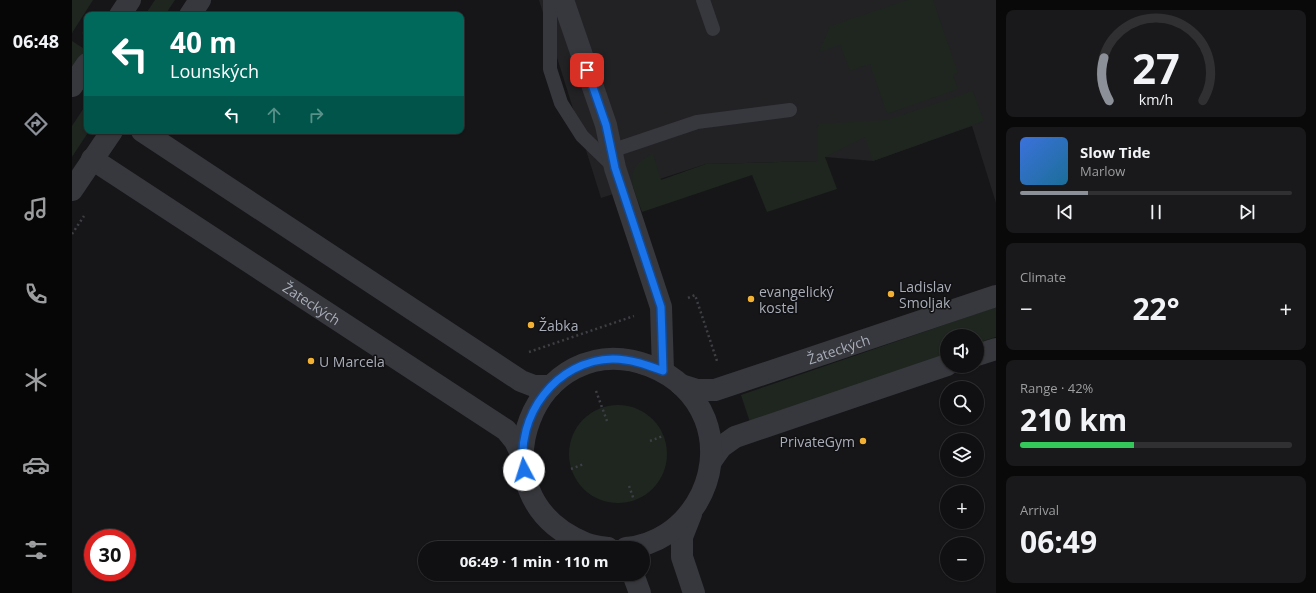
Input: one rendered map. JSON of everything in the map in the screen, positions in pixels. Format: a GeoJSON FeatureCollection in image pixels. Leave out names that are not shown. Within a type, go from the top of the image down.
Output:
{"type":"FeatureCollection","features":[{"type":"Feature","properties":{"kind":"street"},"geometry":{"type":"LineString","coordinates":[[122,12],[130,0]]}},
{"type":"Feature","properties":{"kind":"street"},"geometry":{"type":"LineString","coordinates":[[192,12],[200,0]]}},
{"type":"Feature","properties":{"kind":"street"},"geometry":{"type":"LineString","coordinates":[[563,0],[606,125],[613,160],[661,307],[663,371]]}},
{"type":"Feature","properties":{"kind":"street"},"geometry":{"type":"LineString","coordinates":[[72,86],[84,68]]}},
{"type":"Feature","properties":{"kind":"street"},"geometry":{"type":"LineString","coordinates":[[72,190],[110,134]]}},
{"type":"Feature","properties":{"kind":"street"},"geometry":{"type":"LineString","coordinates":[[147,134],[521,381],[534,386],[551,386]]}},
{"type":"Feature","properties":{"kind":"street","name":"Žateckých"},"geometry":{"type":"LineString","coordinates":[[92,159],[506,430],[515,441],[522,456],[527,484],[540,510],[560,530],[580,541]]}},
{"type":"Feature","properties":{"kind":"street","name":"Žateckých"},"geometry":{"type":"LineString","coordinates":[[681,384],[698,390],[722,389],[996,296]]}},
{"type":"Feature","properties":{"kind":"street"},"geometry":{"type":"LineString","coordinates":[[984,353],[996,349]]}},
{"type":"Feature","properties":{"kind":"street","name":"Žateckých"},"geometry":{"type":"LineString","coordinates":[[522,456],[525,430],[535,406],[551,386],[568,373],[586,364],[612,359],[638,362],[663,371],[681,384],[695,400],[705,419],[710,439],[711,461],[705,488],[692,512],[682,537],[682,557],[694,593]]}},
{"type":"Feature","properties":{"kind":"street","name":"Žateckých"},"geometry":{"type":"LineString","coordinates":[[711,461],[721,447],[735,437],[940,367]]}},
{"type":"Feature","properties":{"kind":"street","name":"Žateckých"},"geometry":{"type":"LineString","coordinates":[[650,542],[657,540],[676,528],[692,512]]}},
{"type":"Feature","properties":{"kind":"street"},"geometry":{"type":"LineString","coordinates":[[636,581],[640,593]]}},
{"type":"Feature","properties":{"kind":"lane"},"geometry":{"type":"LineString","coordinates":[[550,0],[550,69],[561,104],[582,136],[613,160],[697,122],[790,110]]}},
{"type":"Feature","properties":{"kind":"lane"},"geometry":{"type":"LineString","coordinates":[[703,0],[713,29]]}},
{"type":"Feature","properties":{"kind":"path"},"geometry":{"type":"LineString","coordinates":[[525,353],[695,295],[719,366]]}},
{"type":"Feature","properties":{"kind":"path"},"geometry":{"type":"LineString","coordinates":[[602,408],[607,421]]}},
{"type":"Feature","properties":{"kind":"path"},"geometry":{"type":"LineString","coordinates":[[650,441],[663,436]]}},
{"type":"Feature","properties":{"kind":"path"},"geometry":{"type":"LineString","coordinates":[[571,469],[584,464]]}},
{"type":"Feature","properties":{"kind":"path"},"geometry":{"type":"LineString","coordinates":[[630,486],[634,500]]}},
{"type":"Feature","properties":{"kind":"shaded area"},"geometry":{"type":"Polygon","coordinates":[[[72,0],[93,0],[84,12],[72,33],[72,0]]]}},
{"type":"Feature","properties":{"kind":"shaded area"},"geometry":{"type":"Polygon","coordinates":[[[155,0],[175,0],[167,12],[147,12],[155,0]]]}},
{"type":"Feature","properties":{"kind":"shaded area"},"geometry":{"type":"Polygon","coordinates":[[[539,0],[996,0],[996,203],[972,126],[873,161],[825,157],[818,161],[706,164],[601,198],[539,0]]]}},
{"type":"Feature","properties":{"kind":"shaded area"},"geometry":{"type":"Polygon","coordinates":[[[907,0],[933,0],[958,73],[953,75],[958,89],[887,114],[870,64],[850,71],[840,45],[819,52],[830,26],[907,0]]]}},
{"type":"Feature","properties":{"kind":"shaded area"},"geometry":{"type":"Polygon","coordinates":[[[72,41],[84,49],[84,53],[72,70],[72,41]]]}},
{"type":"Feature","properties":{"kind":"shaded area"},"geometry":{"type":"Polygon","coordinates":[[[973,91],[984,121],[873,161],[865,137],[825,157],[837,189],[767,212],[752,175],[642,212],[635,194],[632,178],[633,172],[643,159],[653,153],[661,180],[706,164],[818,161],[817,129],[819,124],[887,120],[973,91]]]}},
{"type":"Feature","properties":{"kind":"shaded area"},"geometry":{"type":"Polygon","coordinates":[[[84,108],[84,134],[87,134],[72,157],[72,126],[84,108]]]}},
{"type":"Feature","properties":{"kind":"shaded area"},"geometry":{"type":"Polygon","coordinates":[[[996,307],[996,337],[984,341],[984,329],[940,329],[940,356],[750,422],[741,395],[996,307]]]}},
{"type":"Feature","properties":{"kind":"shaded area"},"geometry":{"type":"Polygon","coordinates":[[[618,405],[637,409],[653,419],[663,435],[667,454],[663,473],[653,489],[637,499],[618,503],[599,499],[583,489],[573,473],[569,454],[573,435],[583,419],[599,409],[618,405]]]}},
{"type":"Feature","properties":{"kind":"place","name":"Ladislav Smoljak"},"geometry":{"type":"Point","coordinates":[891,294]}},
{"type":"Feature","properties":{"kind":"place","name":"evangelický kostel"},"geometry":{"type":"Point","coordinates":[751,299]}},
{"type":"Feature","properties":{"kind":"place","name":"Žabka"},"geometry":{"type":"Point","coordinates":[531,325]}},
{"type":"Feature","properties":{"kind":"place","name":"U Marcela"},"geometry":{"type":"Point","coordinates":[311,361]}},
{"type":"Feature","properties":{"kind":"place","name":"PrivateGym"},"geometry":{"type":"Point","coordinates":[863,441]}},
{"type":"Feature","properties":{"kind":"route"},"geometry":{"type":"LineString","coordinates":[[524,470],[522,456],[525,430],[535,406],[551,386],[568,373],[586,364],[612,359],[638,362],[663,371],[661,307],[615,168],[606,125],[587,70]]}}]}
